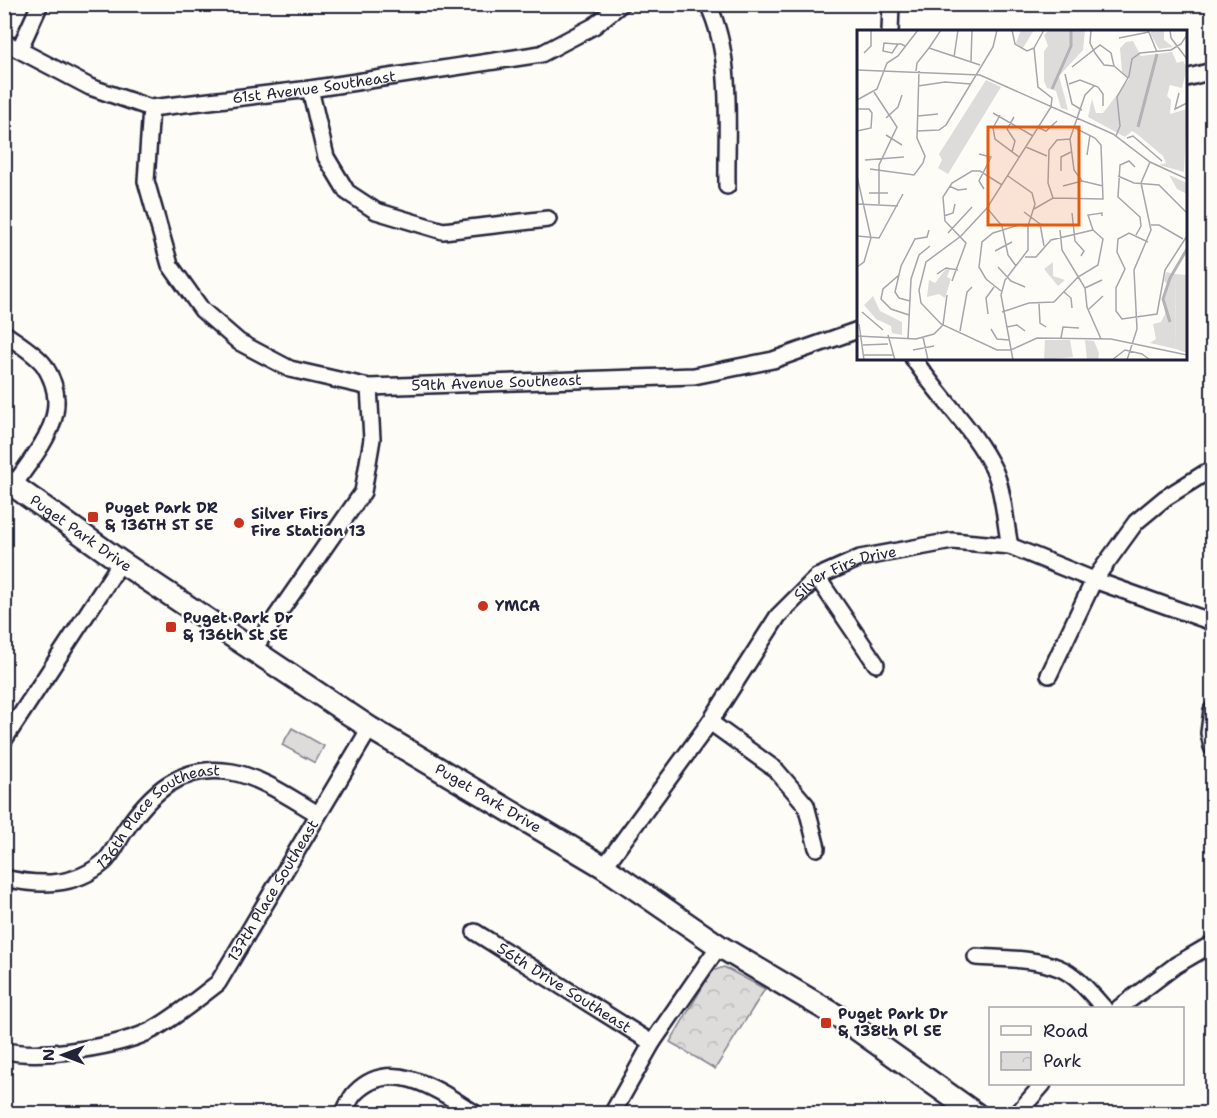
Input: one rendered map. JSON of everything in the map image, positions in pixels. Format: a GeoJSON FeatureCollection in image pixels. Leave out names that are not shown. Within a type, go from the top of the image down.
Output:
{"type":"FeatureCollection","features":[{"type":"Feature","properties":{"kind":"street"},"geometry":{"type":"LineString","coordinates":[[20,48],[40,4]]}},
{"type":"Feature","properties":{"kind":"street","name":"61st Avenue Southeast"},"geometry":{"type":"LineString","coordinates":[[4,42],[20,48],[90,87],[151,108],[310,89],[541,54],[594,26],[621,4]]}},
{"type":"Feature","properties":{"kind":"street"},"geometry":{"type":"LineString","coordinates":[[708,4],[719,28],[726,87],[727,186]]}},
{"type":"Feature","properties":{"kind":"street"},"geometry":{"type":"LineString","coordinates":[[890,30],[891,4]]}},
{"type":"Feature","properties":{"kind":"street"},"geometry":{"type":"LineString","coordinates":[[1187,77],[1212,71]]}},
{"type":"Feature","properties":{"kind":"street"},"geometry":{"type":"LineString","coordinates":[[310,89],[326,157],[347,192],[376,211],[443,231],[548,219]]}},
{"type":"Feature","properties":{"kind":"street","name":"59th Avenue Southeast"},"geometry":{"type":"LineString","coordinates":[[151,108],[146,181],[170,265],[202,310],[239,342],[290,369],[369,387],[694,376],[773,360],[857,330]]}},
{"type":"Feature","properties":{"kind":"street"},"geometry":{"type":"LineString","coordinates":[[4,333],[43,364],[57,395],[55,422],[9,482]]}},
{"type":"Feature","properties":{"kind":"street"},"geometry":{"type":"LineString","coordinates":[[914,360],[929,383],[968,426],[996,474],[1010,546]]}},
{"type":"Feature","properties":{"kind":"street"},"geometry":{"type":"LineString","coordinates":[[253,650],[363,492],[372,439],[369,387]]}},
{"type":"Feature","properties":{"kind":"street"},"geometry":{"type":"LineString","coordinates":[[1049,675],[1094,580],[1136,522],[1165,498],[1205,473],[1212,472]]}},
{"type":"Feature","properties":{"kind":"street","name":"Puget Park Drive"},"geometry":{"type":"LineString","coordinates":[[9,482],[121,562],[370,728],[604,867],[719,946],[844,1020],[976,1113]]}},
{"type":"Feature","properties":{"kind":"street","name":"Silver Firs Drive"},"geometry":{"type":"LineString","coordinates":[[604,867],[710,722],[778,616],[817,577],[860,558],[952,541],[1010,546],[1094,580],[1212,622]]}},
{"type":"Feature","properties":{"kind":"street"},"geometry":{"type":"LineString","coordinates":[[4,740],[121,562]]}},
{"type":"Feature","properties":{"kind":"street"},"geometry":{"type":"LineString","coordinates":[[817,577],[876,664]]}},
{"type":"Feature","properties":{"kind":"street"},"geometry":{"type":"LineString","coordinates":[[1212,710],[1209,733],[1212,747]]}},
{"type":"Feature","properties":{"kind":"street"},"geometry":{"type":"LineString","coordinates":[[710,722],[775,768],[806,805],[817,848]]}},
{"type":"Feature","properties":{"kind":"street","name":"137th Place Southeast"},"geometry":{"type":"LineString","coordinates":[[4,1050],[14,1053],[57,1052],[107,1045],[152,1030],[182,1012],[218,983],[370,728]]}},
{"type":"Feature","properties":{"kind":"street","name":"136th Place Southeast"},"geometry":{"type":"LineString","coordinates":[[4,878],[30,884],[55,884],[89,872],[105,862],[140,809],[161,787],[182,777],[203,772],[232,772],[257,780],[318,814]]}},
{"type":"Feature","properties":{"kind":"street","name":"56th Drive Southeast"},"geometry":{"type":"LineString","coordinates":[[475,932],[652,1043]]}},
{"type":"Feature","properties":{"kind":"street"},"geometry":{"type":"LineString","coordinates":[[1120,1007],[1176,965],[1212,944]]}},
{"type":"Feature","properties":{"kind":"street"},"geometry":{"type":"LineString","coordinates":[[612,1113],[652,1043],[719,946]]}},
{"type":"Feature","properties":{"kind":"street"},"geometry":{"type":"LineString","coordinates":[[976,957],[1025,961],[1060,968],[1089,990],[1103,1007]]}},
{"type":"Feature","properties":{"kind":"street"},"geometry":{"type":"LineString","coordinates":[[343,1113],[355,1093],[380,1078],[402,1076],[421,1082],[476,1113]]}},
{"type":"Feature","properties":{"kind":"street"},"geometry":{"type":"LineString","coordinates":[[1017,1113],[1041,1085]]}},
{"type":"Feature","properties":{"kind":"green space"},"geometry":{"type":"Polygon","coordinates":[[[292,728],[324,746],[315,763],[282,745],[292,728]]]}},
{"type":"Feature","properties":{"kind":"green space"},"geometry":{"type":"Polygon","coordinates":[[[724,967],[765,989],[715,1069],[670,1042],[712,971],[724,967]]]}},
{"type":"Feature","properties":{"kind":"place","name":"Puget Park DR & 136TH ST SE"},"geometry":{"type":"Point","coordinates":[93,517]}},
{"type":"Feature","properties":{"kind":"place","name":"Silver Firs Fire Station 13"},"geometry":{"type":"Point","coordinates":[239,523]}},
{"type":"Feature","properties":{"kind":"place","name":"YMCA"},"geometry":{"type":"Point","coordinates":[483,606]}},
{"type":"Feature","properties":{"kind":"place","name":"Puget Park Dr & 136th St SE"},"geometry":{"type":"Point","coordinates":[171,627]}},
{"type":"Feature","properties":{"kind":"place","name":"Puget Park Dr & 138th Pl SE"},"geometry":{"type":"Point","coordinates":[826,1023]}}]}
